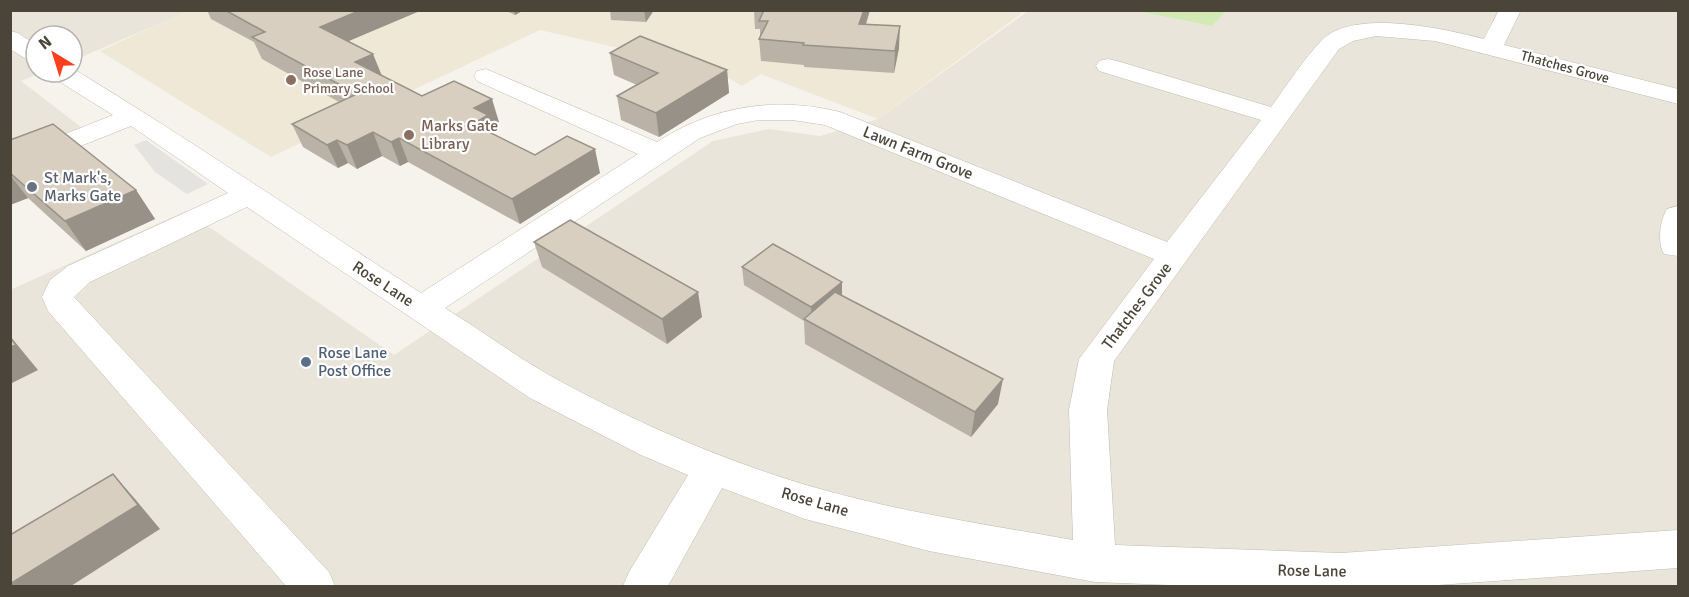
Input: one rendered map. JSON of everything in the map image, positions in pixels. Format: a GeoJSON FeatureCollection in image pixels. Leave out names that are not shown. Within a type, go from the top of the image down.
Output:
{"type":"FeatureCollection","features":[{"type":"Feature","properties":{"kind":"street"},"geometry":{"type":"LineString","coordinates":[[1491,48],[1510,10]]}},
{"type":"Feature","properties":{"kind":"street","name":"Thatches Grove"},"geometry":{"type":"LineString","coordinates":[[1095,562],[1088,410],[1097,359],[1331,44],[1345,36],[1376,29],[1436,34],[1678,97]]}},
{"type":"Feature","properties":{"kind":"street"},"geometry":{"type":"LineString","coordinates":[[10,38],[24,47]]}},
{"type":"Feature","properties":{"kind":"street"},"geometry":{"type":"LineString","coordinates":[[1108,66],[1277,117]]}},
{"type":"Feature","properties":{"kind":"street"},"geometry":{"type":"LineString","coordinates":[[486,76],[658,153]]}},
{"type":"Feature","properties":{"kind":"street","name":"Rose Lane"},"geometry":{"type":"LineString","coordinates":[[81,84],[133,116],[420,309],[543,388],[655,444],[806,502],[918,530],[1095,562],[1344,580],[1678,549]]}},
{"type":"Feature","properties":{"kind":"street","name":"Lawn Farm Grove"},"geometry":{"type":"LineString","coordinates":[[420,309],[691,132],[726,117],[763,111],[797,112],[831,118],[1174,256]]}},
{"type":"Feature","properties":{"kind":"street"},"geometry":{"type":"LineString","coordinates":[[10,166],[133,116]]}},
{"type":"Feature","properties":{"kind":"street"},"geometry":{"type":"LineString","coordinates":[[250,194],[79,274],[62,288],[58,297],[60,303],[312,586]]}},
{"type":"Feature","properties":{"kind":"street"},"geometry":{"type":"LineString","coordinates":[[1675,247],[1678,215]]}},
{"type":"Feature","properties":{"kind":"street"},"geometry":{"type":"LineString","coordinates":[[645,586],[713,468]]}},
{"type":"Feature","properties":{"kind":"shaded area","name":"Rose Lane Primary School"},"geometry":{"type":"Polygon","coordinates":[[[189,10],[1014,10],[1022,13],[878,119],[761,74],[742,86],[715,70],[540,30],[271,157],[100,51],[189,10]]]}},
{"type":"Feature","properties":{"kind":"shaded area"},"geometry":{"type":"Polygon","coordinates":[[[1226,10],[1678,11],[1678,586],[11,586],[10,290],[186,211],[394,355],[713,141],[769,129],[820,136],[878,119],[1028,11],[1136,11],[1212,26],[1226,10]]]}},
{"type":"Feature","properties":{"kind":"shaded area"},"geometry":{"type":"Polygon","coordinates":[[[11,11],[189,11],[84,56],[84,24],[24,24],[24,80],[21,81],[81,127],[11,156],[11,11]]]}},
{"type":"Feature","properties":{"kind":"shaded area"},"geometry":{"type":"Polygon","coordinates":[[[146,140],[208,184],[187,194],[155,172],[134,145],[146,140]]]}},
{"type":"Feature","properties":{"kind":"green space"},"geometry":{"type":"Polygon","coordinates":[[[1136,11],[1226,11],[1212,26],[1136,11]]]}},
{"type":"Feature","properties":{"kind":"building"},"geometry":{"type":"Polygon","coordinates":[[[225,10],[361,10],[320,27],[373,54],[355,62],[422,96],[454,81],[492,99],[474,108],[488,115],[473,124],[535,155],[567,136],[595,149],[512,199],[399,138],[391,142],[373,132],[347,145],[337,140],[327,145],[292,124],[357,94],[252,37],[265,32],[225,10]]]}},
{"type":"Feature","properties":{"kind":"building"},"geometry":{"type":"Polygon","coordinates":[[[764,10],[864,10],[859,24],[900,26],[895,51],[803,45],[804,43],[759,39],[768,21],[759,21],[764,10]]]}},
{"type":"Feature","properties":{"kind":"building"},"geometry":{"type":"Polygon","coordinates":[[[640,36],[727,70],[656,113],[617,96],[658,73],[610,53],[640,36]]]}},
{"type":"Feature","properties":{"kind":"building"},"geometry":{"type":"Polygon","coordinates":[[[53,124],[136,190],[65,221],[10,173],[10,140],[53,124]]]}},
{"type":"Feature","properties":{"kind":"building"},"geometry":{"type":"Polygon","coordinates":[[[570,220],[698,292],[662,319],[534,242],[570,220]]]}},
{"type":"Feature","properties":{"kind":"building"},"geometry":{"type":"Polygon","coordinates":[[[773,244],[842,282],[811,307],[742,267],[773,244]]]}},
{"type":"Feature","properties":{"kind":"building"},"geometry":{"type":"Polygon","coordinates":[[[835,292],[1003,379],[975,412],[804,319],[835,292]]]}},
{"type":"Feature","properties":{"kind":"building"},"geometry":{"type":"Polygon","coordinates":[[[10,337],[16,345],[10,347],[10,337]]]}},
{"type":"Feature","properties":{"kind":"building"},"geometry":{"type":"Polygon","coordinates":[[[113,474],[138,505],[10,584],[10,535],[113,474]]]}},
{"type":"Feature","properties":{"kind":"place","name":"Rose Lane Primary School"},"geometry":{"type":"Point","coordinates":[291,80]}},
{"type":"Feature","properties":{"kind":"place","name":"Marks Gate Library"},"geometry":{"type":"Point","coordinates":[409,135]}},
{"type":"Feature","properties":{"kind":"place","name":"St Mark's, Marks Gate"},"geometry":{"type":"Point","coordinates":[32,187]}},
{"type":"Feature","properties":{"kind":"place","name":"Rose Lane Post Office"},"geometry":{"type":"Point","coordinates":[306,362]}}]}
